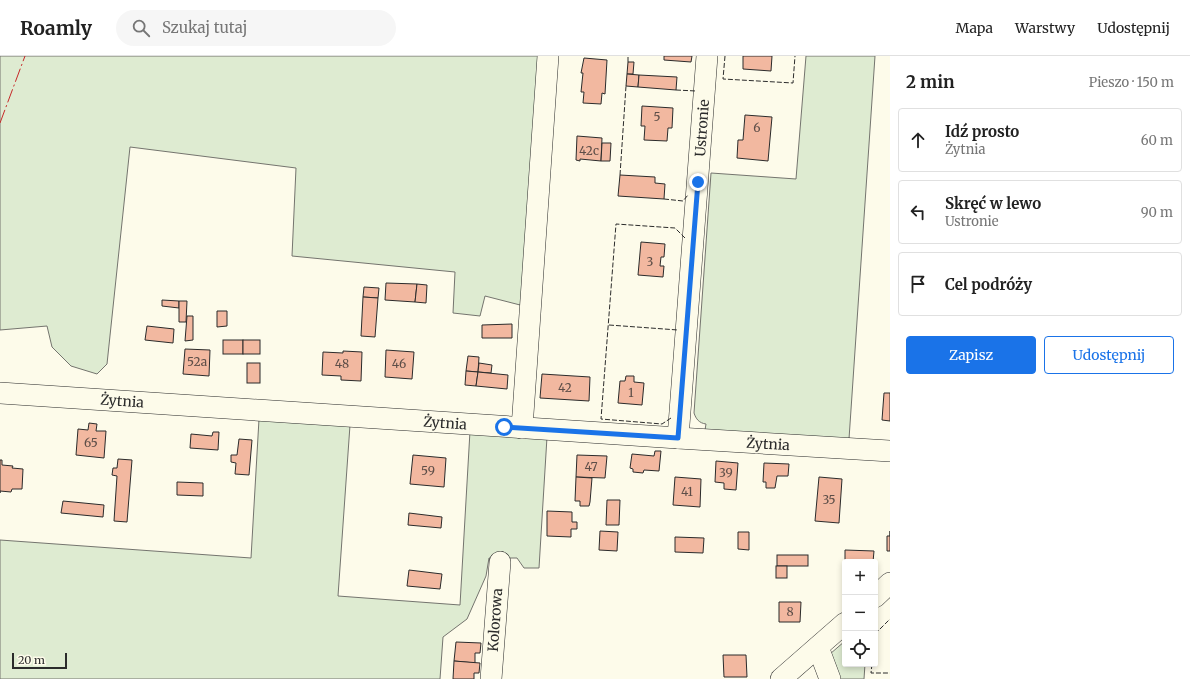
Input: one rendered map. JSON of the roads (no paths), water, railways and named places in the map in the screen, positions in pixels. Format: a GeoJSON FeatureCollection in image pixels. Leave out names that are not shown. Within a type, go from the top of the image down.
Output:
{"type":"FeatureCollection","features":[{"type":"Feature","properties":{"kind":"street"},"geometry":{"type":"LineString","coordinates":[[522,428],[548,56]]}},
{"type":"Feature","properties":{"kind":"street","name":"Ustronie"},"geometry":{"type":"LineString","coordinates":[[678,438],[707,56]]}},
{"type":"Feature","properties":{"kind":"street","name":"Żytnia"},"geometry":{"type":"LineString","coordinates":[[0,393],[890,451]]}},
{"type":"Feature","properties":{"kind":"street","name":"Kolorowa"},"geometry":{"type":"LineString","coordinates":[[491,679],[500,562]]}},
{"type":"Feature","properties":{"kind":"street"},"geometry":{"type":"LineString","coordinates":[[877,595],[890,583]]}},
{"type":"Feature","properties":{"kind":"street"},"geometry":{"type":"LineString","coordinates":[[781,679],[842,626]]}},
{"type":"Feature","properties":{"kind":"street"},"geometry":{"type":"LineString","coordinates":[[818,646],[830,679]]}}]}
